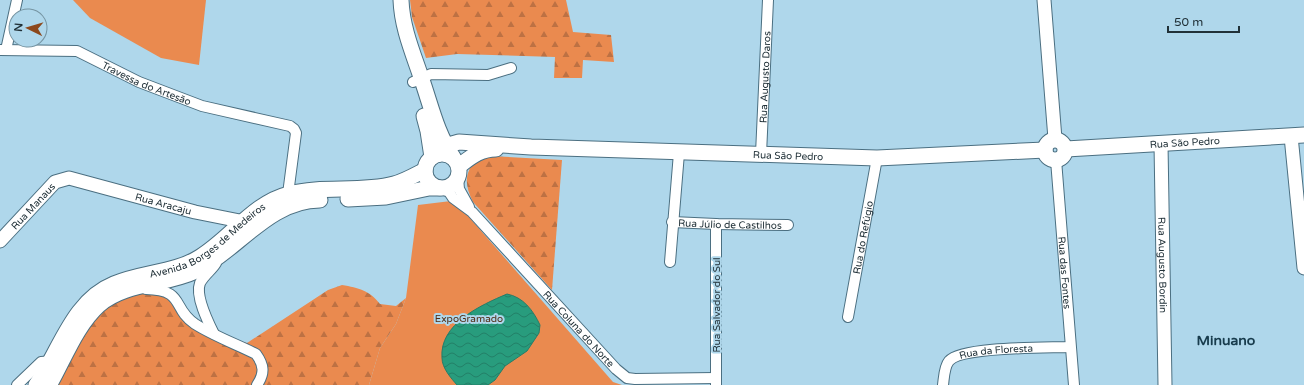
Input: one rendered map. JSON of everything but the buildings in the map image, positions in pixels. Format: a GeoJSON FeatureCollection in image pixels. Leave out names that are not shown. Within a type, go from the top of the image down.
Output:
{"type":"FeatureCollection","features":[{"type":"Feature","properties":{"kind":"main road"},"geometry":{"type":"LineString","coordinates":[[390,0],[395,32],[437,127],[449,141],[450,187],[440,188],[429,183],[425,170],[427,163],[449,157]]}},
{"type":"Feature","properties":{"kind":"main road"},"geometry":{"type":"LineString","coordinates":[[401,0],[406,35],[428,131],[449,157]]}},
{"type":"Feature","properties":{"kind":"main road","name":"Rua São Pedro"},"geometry":{"type":"LineString","coordinates":[[449,157],[484,150],[531,148],[877,158],[1055,150],[1298,136]]}},
{"type":"Feature","properties":{"kind":"main road","name":"Rua São Pedro"},"geometry":{"type":"LineString","coordinates":[[449,157],[531,148]]}},
{"type":"Feature","properties":{"kind":"main road","name":"Avenida Borges de Medeiros"},"geometry":{"type":"LineString","coordinates":[[47,369],[72,322],[86,303],[98,292],[114,284],[179,267],[200,257],[241,222],[260,209],[288,194],[310,190],[359,189],[388,185],[409,178],[425,170]]}},
{"type":"Feature","properties":{"kind":"main road","name":"Avenida Borges de Medeiros"},"geometry":{"type":"LineString","coordinates":[[47,369],[91,313],[113,295],[130,288],[196,271],[222,254],[260,223],[301,202],[316,200],[362,199],[400,195],[429,188],[440,188]]}},
{"type":"Feature","properties":{"kind":"main road"},"geometry":{"type":"LineString","coordinates":[[284,210],[292,201],[292,198],[288,194]]}},
{"type":"Feature","properties":{"kind":"street"},"geometry":{"type":"LineString","coordinates":[[3,50],[17,0]]}},
{"type":"Feature","properties":{"kind":"street","name":"Rua Augusto Daros"},"geometry":{"type":"LineString","coordinates":[[761,154],[768,0]]}},
{"type":"Feature","properties":{"kind":"street","name":"Rua das Fontes"},"geometry":{"type":"LineString","coordinates":[[1044,0],[1074,385]]}},
{"type":"Feature","properties":{"kind":"street","name":"Travessa do Artesão"},"geometry":{"type":"LineString","coordinates":[[3,50],[77,51],[140,82],[202,106],[290,126],[296,133],[288,194]]}},
{"type":"Feature","properties":{"kind":"street"},"geometry":{"type":"LineString","coordinates":[[417,80],[431,74],[488,75],[511,68]]}},
{"type":"Feature","properties":{"kind":"street"},"geometry":{"type":"LineString","coordinates":[[1298,136],[1304,268]]}},
{"type":"Feature","properties":{"kind":"street","name":"Rua Augusto Bordin"},"geometry":{"type":"LineString","coordinates":[[1161,144],[1165,385]]}},
{"type":"Feature","properties":{"kind":"street"},"geometry":{"type":"LineString","coordinates":[[670,262],[672,222],[680,153]]}},
{"type":"Feature","properties":{"kind":"street","name":"Rua Coluna do Norte"},"geometry":{"type":"LineString","coordinates":[[449,157],[459,189],[472,212]]}},
{"type":"Feature","properties":{"kind":"street","name":"Rua do Refúgio"},"geometry":{"type":"LineString","coordinates":[[848,317],[877,158]]}},
{"type":"Feature","properties":{"kind":"street","name":"Rua Aracaju"},"geometry":{"type":"LineString","coordinates":[[69,178],[241,222],[260,223]]}},
{"type":"Feature","properties":{"kind":"street","name":"Rua Manaus"},"geometry":{"type":"LineString","coordinates":[[0,241],[55,182],[69,178]]}},
{"type":"Feature","properties":{"kind":"street","name":"Rua Coluna do Norte"},"geometry":{"type":"LineString","coordinates":[[440,188],[449,192],[453,198],[472,212],[616,369],[627,378],[716,381]]}},
{"type":"Feature","properties":{"kind":"street","name":"Rua Júlio de Castilhos"},"geometry":{"type":"LineString","coordinates":[[672,222],[788,225]]}},
{"type":"Feature","properties":{"kind":"street","name":"Rua Salvador do Sul"},"geometry":{"type":"LineString","coordinates":[[716,224],[716,381]]}},
{"type":"Feature","properties":{"kind":"street"},"geometry":{"type":"LineString","coordinates":[[214,334],[207,321],[201,303],[200,284],[222,254]]}},
{"type":"Feature","properties":{"kind":"street"},"geometry":{"type":"LineString","coordinates":[[130,288],[157,289],[172,294],[190,320],[214,334],[256,354],[263,364],[262,377],[257,385]]}},
{"type":"Feature","properties":{"kind":"street","name":"Rua da Floresta"},"geometry":{"type":"LineString","coordinates":[[944,385],[947,364],[954,357],[963,354],[984,350],[1070,347]]}},
{"type":"Feature","properties":{"kind":"street"},"geometry":{"type":"LineString","coordinates":[[17,385],[47,369]]}},
{"type":"Feature","properties":{"kind":"green space"},"geometry":{"type":"Polygon","coordinates":[[[73,0],[206,0],[199,65],[161,58],[90,18],[73,0]]]}},
{"type":"Feature","properties":{"kind":"green space"},"geometry":{"type":"Polygon","coordinates":[[[410,0],[566,0],[573,32],[611,35],[614,62],[583,60],[582,78],[554,78],[555,57],[457,54],[426,58],[412,17],[410,0]]]}},
{"type":"Feature","properties":{"kind":"green space"},"geometry":{"type":"Polygon","coordinates":[[[490,156],[562,160],[552,290],[473,202],[470,196],[467,178],[470,168],[478,158],[490,156]]]}},
{"type":"Feature","properties":{"kind":"green space","name":"ExpoGramado"},"geometry":{"type":"Polygon","coordinates":[[[451,201],[469,217],[613,382],[622,385],[369,385],[380,348],[396,324],[406,298],[418,205],[451,201]]]}},
{"type":"Feature","properties":{"kind":"green space"},"geometry":{"type":"Polygon","coordinates":[[[342,285],[363,290],[376,299],[380,304],[396,306],[406,298],[396,324],[380,348],[369,385],[49,385],[62,363],[113,295],[165,291],[185,314],[214,334],[247,343],[328,290],[342,285]]]}},
{"type":"Feature","properties":{"kind":"water"},"geometry":{"type":"Polygon","coordinates":[[[507,294],[523,301],[531,309],[540,325],[539,333],[527,351],[505,366],[495,380],[488,385],[457,385],[447,373],[442,362],[443,346],[447,335],[454,326],[474,310],[507,294]]]}},
{"type":"Feature","properties":{"kind":"district","name":"Minuano"},"geometry":{"type":"Point","coordinates":[1226,340]}}]}
